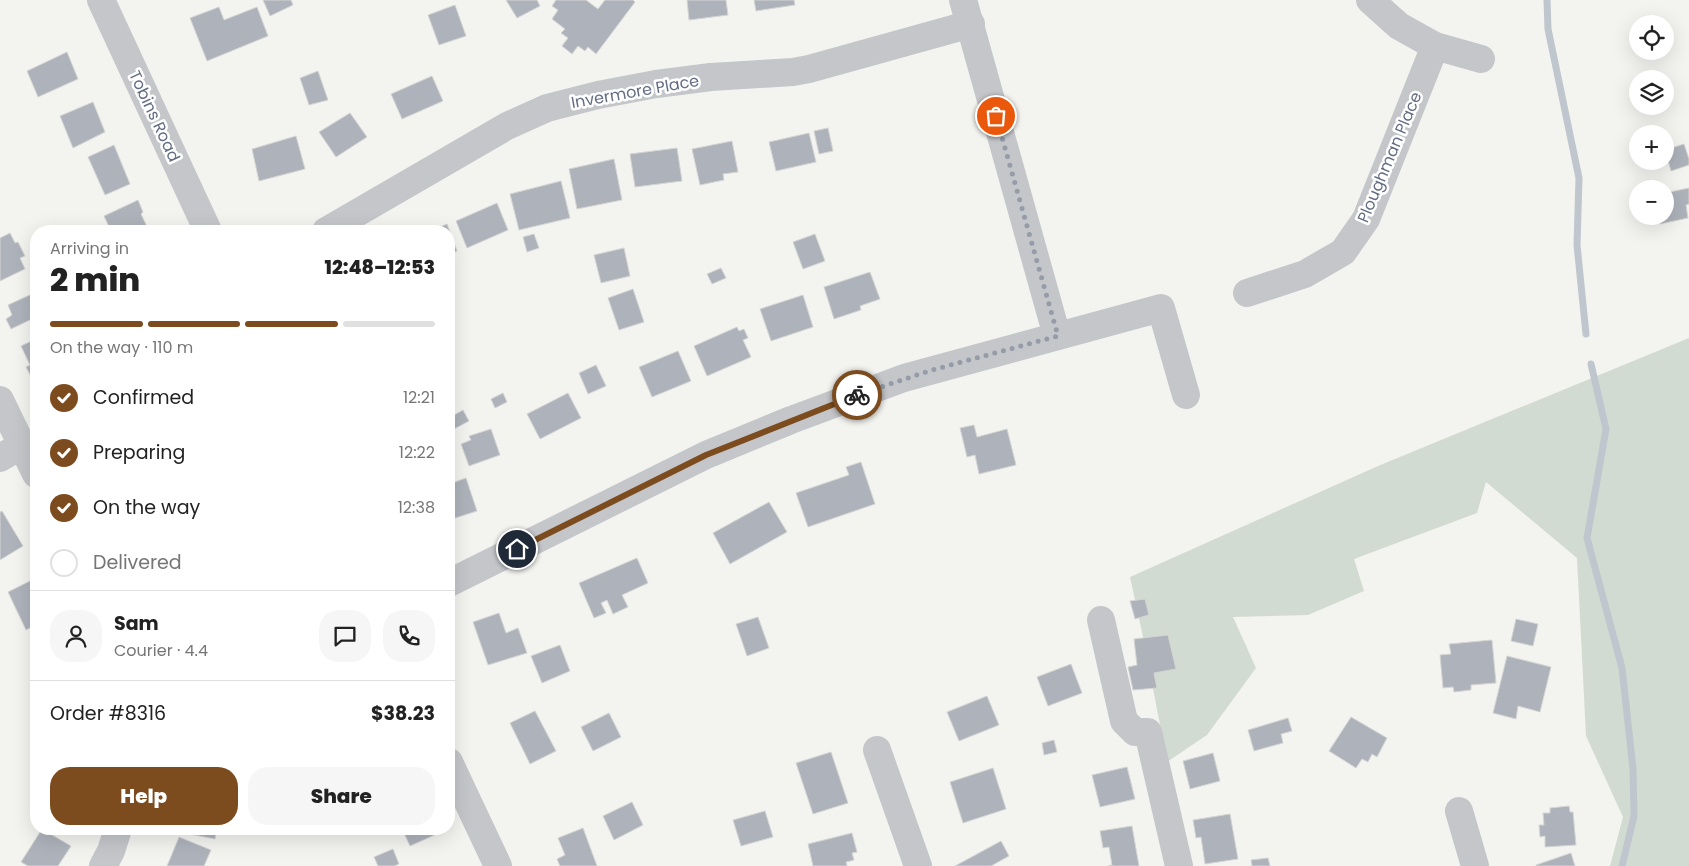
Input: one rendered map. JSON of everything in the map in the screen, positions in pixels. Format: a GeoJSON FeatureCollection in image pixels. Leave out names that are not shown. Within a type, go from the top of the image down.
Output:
{"type":"FeatureCollection","features":[{"type":"Feature","properties":{"kind":"street","name":"Tobins Road"},"geometry":{"type":"LineString","coordinates":[[101,0],[205,225]]}},
{"type":"Feature","properties":{"kind":"street"},"geometry":{"type":"LineString","coordinates":[[1370,0],[1399,26],[1435,46],[1481,59]]}},
{"type":"Feature","properties":{"kind":"street"},"geometry":{"type":"LineString","coordinates":[[967,12],[1058,336]]}},
{"type":"Feature","properties":{"kind":"street","name":"Invermore Place"},"geometry":{"type":"LineString","coordinates":[[336,225],[507,126],[547,108],[598,95],[656,84],[711,77],[793,72],[810,69],[967,12]]}},
{"type":"Feature","properties":{"kind":"street","name":"Ploughman Place"},"geometry":{"type":"LineString","coordinates":[[1247,293],[1305,274],[1343,252],[1366,219],[1435,46]]}},
{"type":"Feature","properties":{"kind":"street"},"geometry":{"type":"LineString","coordinates":[[455,580],[706,455],[791,420],[904,378],[1161,308],[1186,395]]}},
{"type":"Feature","properties":{"kind":"street"},"geometry":{"type":"LineString","coordinates":[[0,400],[11,452],[30,469]]}},
{"type":"Feature","properties":{"kind":"street"},"geometry":{"type":"LineString","coordinates":[[1101,620],[1124,721],[1135,732],[1148,732],[1179,866]]}},
{"type":"Feature","properties":{"kind":"street"},"geometry":{"type":"LineString","coordinates":[[877,750],[918,866]]}},
{"type":"Feature","properties":{"kind":"street"},"geometry":{"type":"LineString","coordinates":[[455,775],[498,866]]}},
{"type":"Feature","properties":{"kind":"street"},"geometry":{"type":"LineString","coordinates":[[1459,811],[1476,866]]}},
{"type":"Feature","properties":{"kind":"street"},"geometry":{"type":"LineString","coordinates":[[103,866],[111,851],[116,835]]}},
{"type":"Feature","properties":{"kind":"shaded area"},"geometry":{"type":"Polygon","coordinates":[[[1689,338],[1689,866],[1610,866],[1623,817],[1586,736],[1577,558],[1486,482],[1477,513],[1354,559],[1364,591],[1308,615],[1233,617],[1256,668],[1207,735],[1167,762],[1130,577],[1378,466],[1689,338]]]}},
{"type":"Feature","properties":{"kind":"building"},"geometry":{"type":"Polygon","coordinates":[[[263,0],[291,0],[293,5],[270,16],[263,0]]]}},
{"type":"Feature","properties":{"kind":"building"},"geometry":{"type":"Polygon","coordinates":[[[506,0],[537,0],[540,6],[517,18],[506,0]]]}},
{"type":"Feature","properties":{"kind":"building"},"geometry":{"type":"Polygon","coordinates":[[[556,0],[586,0],[598,9],[605,0],[633,0],[635,2],[596,54],[588,47],[585,51],[578,46],[572,54],[562,46],[568,38],[561,33],[565,29],[552,19],[558,10],[552,6],[556,0]]]}},
{"type":"Feature","properties":{"kind":"building"},"geometry":{"type":"Polygon","coordinates":[[[687,0],[726,0],[728,15],[689,20],[687,0]]]}},
{"type":"Feature","properties":{"kind":"building"},"geometry":{"type":"Polygon","coordinates":[[[754,0],[794,0],[795,5],[756,11],[754,0]]]}},
{"type":"Feature","properties":{"kind":"building"},"geometry":{"type":"Polygon","coordinates":[[[455,5],[466,36],[439,45],[428,15],[455,5]]]}},
{"type":"Feature","properties":{"kind":"building"},"geometry":{"type":"Polygon","coordinates":[[[219,7],[224,20],[257,7],[268,36],[207,61],[190,18],[219,7]]]}},
{"type":"Feature","properties":{"kind":"building"},"geometry":{"type":"Polygon","coordinates":[[[67,52],[78,79],[38,97],[27,71],[67,52]]]}},
{"type":"Feature","properties":{"kind":"building"},"geometry":{"type":"Polygon","coordinates":[[[318,71],[328,100],[309,105],[300,78],[318,71]]]}},
{"type":"Feature","properties":{"kind":"building"},"geometry":{"type":"Polygon","coordinates":[[[432,76],[443,101],[402,119],[391,94],[432,76]]]}},
{"type":"Feature","properties":{"kind":"building"},"geometry":{"type":"Polygon","coordinates":[[[93,102],[105,132],[73,148],[60,116],[93,102]]]}},
{"type":"Feature","properties":{"kind":"building"},"geometry":{"type":"Polygon","coordinates":[[[350,113],[367,137],[336,157],[319,132],[350,113]]]}},
{"type":"Feature","properties":{"kind":"building"},"geometry":{"type":"Polygon","coordinates":[[[828,128],[833,151],[819,154],[814,131],[828,128]]]}},
{"type":"Feature","properties":{"kind":"building"},"geometry":{"type":"Polygon","coordinates":[[[809,133],[816,162],[776,171],[769,142],[809,133]]]}},
{"type":"Feature","properties":{"kind":"building"},"geometry":{"type":"Polygon","coordinates":[[[296,136],[305,169],[259,181],[252,149],[296,136]]]}},
{"type":"Feature","properties":{"kind":"building"},"geometry":{"type":"Polygon","coordinates":[[[732,141],[738,172],[723,174],[724,180],[700,185],[692,149],[732,141]]]}},
{"type":"Feature","properties":{"kind":"building"},"geometry":{"type":"Polygon","coordinates":[[[1684,144],[1689,165],[1674,170],[1674,147],[1684,144]]]}},
{"type":"Feature","properties":{"kind":"building"},"geometry":{"type":"Polygon","coordinates":[[[114,145],[130,184],[105,195],[88,157],[114,145]]]}},
{"type":"Feature","properties":{"kind":"building"},"geometry":{"type":"Polygon","coordinates":[[[677,148],[682,181],[635,187],[630,154],[677,148]]]}},
{"type":"Feature","properties":{"kind":"building"},"geometry":{"type":"Polygon","coordinates":[[[614,159],[622,200],[577,209],[569,169],[614,159]]]}},
{"type":"Feature","properties":{"kind":"building"},"geometry":{"type":"Polygon","coordinates":[[[561,181],[570,218],[519,230],[510,194],[561,181]]]}},
{"type":"Feature","properties":{"kind":"building"},"geometry":{"type":"Polygon","coordinates":[[[1689,188],[1689,204],[1686,205],[1688,218],[1674,221],[1674,191],[1689,188]]]}},
{"type":"Feature","properties":{"kind":"building"},"geometry":{"type":"Polygon","coordinates":[[[138,200],[143,212],[141,214],[146,225],[108,225],[104,216],[138,200]]]}},
{"type":"Feature","properties":{"kind":"building"},"geometry":{"type":"Polygon","coordinates":[[[497,203],[508,230],[467,248],[456,221],[497,203]]]}},
{"type":"Feature","properties":{"kind":"building"},"geometry":{"type":"Polygon","coordinates":[[[10,233],[15,243],[18,242],[25,256],[20,258],[25,269],[0,281],[0,238],[10,233]]]}},
{"type":"Feature","properties":{"kind":"building"},"geometry":{"type":"Polygon","coordinates":[[[534,234],[539,248],[527,252],[523,237],[534,234]]]}},
{"type":"Feature","properties":{"kind":"building"},"geometry":{"type":"Polygon","coordinates":[[[815,234],[825,261],[803,269],[793,242],[815,234]]]}},
{"type":"Feature","properties":{"kind":"building"},"geometry":{"type":"Polygon","coordinates":[[[624,248],[630,276],[601,283],[594,255],[624,248]]]}},
{"type":"Feature","properties":{"kind":"building"},"geometry":{"type":"Polygon","coordinates":[[[721,268],[726,278],[712,284],[707,274],[721,268]]]}},
{"type":"Feature","properties":{"kind":"building"},"geometry":{"type":"Polygon","coordinates":[[[870,272],[880,299],[860,306],[861,310],[834,319],[824,287],[870,272]]]}},
{"type":"Feature","properties":{"kind":"building"},"geometry":{"type":"Polygon","coordinates":[[[633,289],[644,322],[619,330],[608,298],[633,289]]]}},
{"type":"Feature","properties":{"kind":"building"},"geometry":{"type":"Polygon","coordinates":[[[30,295],[30,320],[11,329],[6,319],[12,315],[8,305],[30,295]]]}},
{"type":"Feature","properties":{"kind":"building"},"geometry":{"type":"Polygon","coordinates":[[[803,295],[813,327],[771,341],[760,309],[803,295]]]}},
{"type":"Feature","properties":{"kind":"building"},"geometry":{"type":"Polygon","coordinates":[[[737,327],[739,331],[744,329],[748,338],[743,340],[751,357],[707,376],[694,346],[737,327]]]}},
{"type":"Feature","properties":{"kind":"building"},"geometry":{"type":"Polygon","coordinates":[[[30,342],[30,365],[21,346],[30,342]]]}},
{"type":"Feature","properties":{"kind":"building"},"geometry":{"type":"Polygon","coordinates":[[[678,351],[691,381],[652,397],[639,367],[678,351]]]}},
{"type":"Feature","properties":{"kind":"building"},"geometry":{"type":"Polygon","coordinates":[[[30,365],[30,375],[26,367],[30,365]]]}},
{"type":"Feature","properties":{"kind":"building"},"geometry":{"type":"Polygon","coordinates":[[[596,365],[606,386],[588,394],[579,373],[596,365]]]}},
{"type":"Feature","properties":{"kind":"building"},"geometry":{"type":"Polygon","coordinates":[[[503,393],[507,402],[495,408],[491,399],[503,393]]]}},
{"type":"Feature","properties":{"kind":"building"},"geometry":{"type":"Polygon","coordinates":[[[568,393],[581,418],[540,439],[527,414],[568,393]]]}},
{"type":"Feature","properties":{"kind":"building"},"geometry":{"type":"Polygon","coordinates":[[[463,410],[469,421],[455,428],[455,415],[463,410]]]}},
{"type":"Feature","properties":{"kind":"building"},"geometry":{"type":"Polygon","coordinates":[[[974,425],[977,437],[1007,429],[1016,465],[979,474],[975,455],[967,457],[960,428],[974,425]]]}},
{"type":"Feature","properties":{"kind":"building"},"geometry":{"type":"Polygon","coordinates":[[[491,429],[500,455],[469,466],[461,444],[471,440],[469,436],[491,429]]]}},
{"type":"Feature","properties":{"kind":"building"},"geometry":{"type":"Polygon","coordinates":[[[861,462],[875,504],[808,527],[796,493],[849,475],[846,467],[861,462]]]}},
{"type":"Feature","properties":{"kind":"building"},"geometry":{"type":"Polygon","coordinates":[[[466,478],[477,511],[455,518],[455,482],[466,478]]]}},
{"type":"Feature","properties":{"kind":"building"},"geometry":{"type":"Polygon","coordinates":[[[769,502],[787,532],[730,564],[713,533],[769,502]]]}},
{"type":"Feature","properties":{"kind":"building"},"geometry":{"type":"Polygon","coordinates":[[[2,511],[23,546],[0,560],[0,512],[2,511]]]}},
{"type":"Feature","properties":{"kind":"building"},"geometry":{"type":"Polygon","coordinates":[[[637,558],[648,583],[622,595],[628,607],[613,614],[607,600],[601,603],[606,613],[594,618],[579,583],[637,558]]]}},
{"type":"Feature","properties":{"kind":"building"},"geometry":{"type":"Polygon","coordinates":[[[30,581],[30,628],[26,630],[8,592],[30,581]]]}},
{"type":"Feature","properties":{"kind":"building"},"geometry":{"type":"Polygon","coordinates":[[[1145,599],[1149,615],[1135,619],[1130,601],[1145,599]]]}},
{"type":"Feature","properties":{"kind":"building"},"geometry":{"type":"Polygon","coordinates":[[[499,613],[506,633],[518,628],[527,653],[488,665],[473,622],[499,613]]]}},
{"type":"Feature","properties":{"kind":"building"},"geometry":{"type":"Polygon","coordinates":[[[758,617],[769,648],[747,656],[736,624],[758,617]]]}},
{"type":"Feature","properties":{"kind":"building"},"geometry":{"type":"Polygon","coordinates":[[[1516,619],[1538,624],[1533,646],[1511,641],[1516,619]]]}},
{"type":"Feature","properties":{"kind":"building"},"geometry":{"type":"Polygon","coordinates":[[[1168,635],[1176,669],[1154,673],[1157,688],[1133,690],[1128,667],[1137,665],[1134,639],[1168,635]]]}},
{"type":"Feature","properties":{"kind":"building"},"geometry":{"type":"Polygon","coordinates":[[[1492,640],[1496,683],[1471,685],[1471,690],[1454,692],[1453,687],[1443,688],[1440,655],[1451,654],[1449,644],[1492,640]]]}},
{"type":"Feature","properties":{"kind":"building"},"geometry":{"type":"Polygon","coordinates":[[[560,645],[570,671],[542,683],[531,656],[560,645]]]}},
{"type":"Feature","properties":{"kind":"building"},"geometry":{"type":"Polygon","coordinates":[[[1507,656],[1551,667],[1540,712],[1518,706],[1516,719],[1493,713],[1507,656]]]}},
{"type":"Feature","properties":{"kind":"building"},"geometry":{"type":"Polygon","coordinates":[[[1071,664],[1082,693],[1048,706],[1037,677],[1071,664]]]}},
{"type":"Feature","properties":{"kind":"building"},"geometry":{"type":"Polygon","coordinates":[[[987,696],[999,725],[959,741],[947,712],[987,696]]]}},
{"type":"Feature","properties":{"kind":"building"},"geometry":{"type":"Polygon","coordinates":[[[535,711],[556,751],[530,764],[510,723],[535,711]]]}},
{"type":"Feature","properties":{"kind":"building"},"geometry":{"type":"Polygon","coordinates":[[[609,713],[621,737],[593,751],[581,727],[609,713]]]}},
{"type":"Feature","properties":{"kind":"building"},"geometry":{"type":"Polygon","coordinates":[[[1351,717],[1387,738],[1377,757],[1372,754],[1368,762],[1362,759],[1356,768],[1329,751],[1351,717]]]}},
{"type":"Feature","properties":{"kind":"building"},"geometry":{"type":"Polygon","coordinates":[[[1288,718],[1292,731],[1281,734],[1283,743],[1254,751],[1248,730],[1288,718]]]}},
{"type":"Feature","properties":{"kind":"building"},"geometry":{"type":"Polygon","coordinates":[[[1054,740],[1057,752],[1044,755],[1042,743],[1054,740]]]}},
{"type":"Feature","properties":{"kind":"building"},"geometry":{"type":"Polygon","coordinates":[[[831,752],[848,803],[813,814],[796,763],[831,752]]]}},
{"type":"Feature","properties":{"kind":"building"},"geometry":{"type":"Polygon","coordinates":[[[1213,753],[1220,781],[1190,789],[1183,761],[1213,753]]]}},
{"type":"Feature","properties":{"kind":"building"},"geometry":{"type":"Polygon","coordinates":[[[1127,767],[1135,799],[1100,807],[1092,775],[1127,767]]]}},
{"type":"Feature","properties":{"kind":"building"},"geometry":{"type":"Polygon","coordinates":[[[993,768],[1006,809],[963,823],[950,782],[993,768]]]}},
{"type":"Feature","properties":{"kind":"building"},"geometry":{"type":"Polygon","coordinates":[[[632,802],[643,825],[614,840],[603,816],[632,802]]]}},
{"type":"Feature","properties":{"kind":"building"},"geometry":{"type":"Polygon","coordinates":[[[1569,806],[1570,812],[1573,812],[1576,845],[1545,847],[1545,836],[1540,837],[1539,825],[1544,825],[1543,813],[1550,813],[1550,808],[1569,806]]]}},
{"type":"Feature","properties":{"kind":"building"},"geometry":{"type":"Polygon","coordinates":[[[765,811],[773,837],[741,846],[733,820],[765,811]]]}},
{"type":"Feature","properties":{"kind":"building"},"geometry":{"type":"Polygon","coordinates":[[[1230,814],[1238,859],[1205,864],[1201,837],[1196,838],[1193,820],[1230,814]]]}},
{"type":"Feature","properties":{"kind":"building"},"geometry":{"type":"Polygon","coordinates":[[[1132,826],[1139,866],[1108,866],[1112,865],[1109,847],[1103,848],[1100,831],[1132,826]]]}},
{"type":"Feature","properties":{"kind":"building"},"geometry":{"type":"Polygon","coordinates":[[[583,828],[597,866],[560,866],[557,859],[565,855],[558,838],[583,828]]]}},
{"type":"Feature","properties":{"kind":"building"},"geometry":{"type":"Polygon","coordinates":[[[852,833],[857,852],[852,853],[854,860],[846,862],[847,866],[813,866],[808,844],[852,833]]]}},
{"type":"Feature","properties":{"kind":"building"},"geometry":{"type":"Polygon","coordinates":[[[38,835],[52,835],[71,846],[58,866],[28,866],[21,862],[38,835]]]}},
{"type":"Feature","properties":{"kind":"building"},"geometry":{"type":"Polygon","coordinates":[[[194,835],[216,835],[215,839],[194,835]]]}},
{"type":"Feature","properties":{"kind":"building"},"geometry":{"type":"Polygon","coordinates":[[[405,835],[435,835],[410,846],[405,835]]]}},
{"type":"Feature","properties":{"kind":"building"},"geometry":{"type":"Polygon","coordinates":[[[179,837],[211,850],[204,866],[167,866],[179,837]]]}},
{"type":"Feature","properties":{"kind":"building"},"geometry":{"type":"Polygon","coordinates":[[[1001,841],[1009,856],[991,866],[955,866],[1001,841]]]}},
{"type":"Feature","properties":{"kind":"building"},"geometry":{"type":"Polygon","coordinates":[[[393,849],[399,864],[394,866],[378,866],[374,857],[393,849]]]}},
{"type":"Feature","properties":{"kind":"building"},"geometry":{"type":"Polygon","coordinates":[[[1571,853],[1575,866],[1536,866],[1536,865],[1571,853]]]}},
{"type":"Feature","properties":{"kind":"building"},"geometry":{"type":"Polygon","coordinates":[[[1268,858],[1270,866],[1252,866],[1251,860],[1268,858]]]}},
{"type":"Feature","properties":{"kind":"waterway"},"geometry":{"type":"LineString","coordinates":[[1547,0],[1548,29],[1579,178],[1577,245],[1586,334]]}},
{"type":"Feature","properties":{"kind":"waterway"},"geometry":{"type":"LineString","coordinates":[[1591,364],[1606,429],[1587,538],[1622,668],[1633,769],[1634,816],[1622,866]]}},
{"type":"Feature","properties":{"kind":"way so far"},"geometry":{"type":"LineString","coordinates":[[857,395],[876,387],[932,370],[1058,336],[996,116]]}},
{"type":"Feature","properties":{"kind":"route"},"geometry":{"type":"LineString","coordinates":[[517,549],[706,455],[857,395]]}}]}
